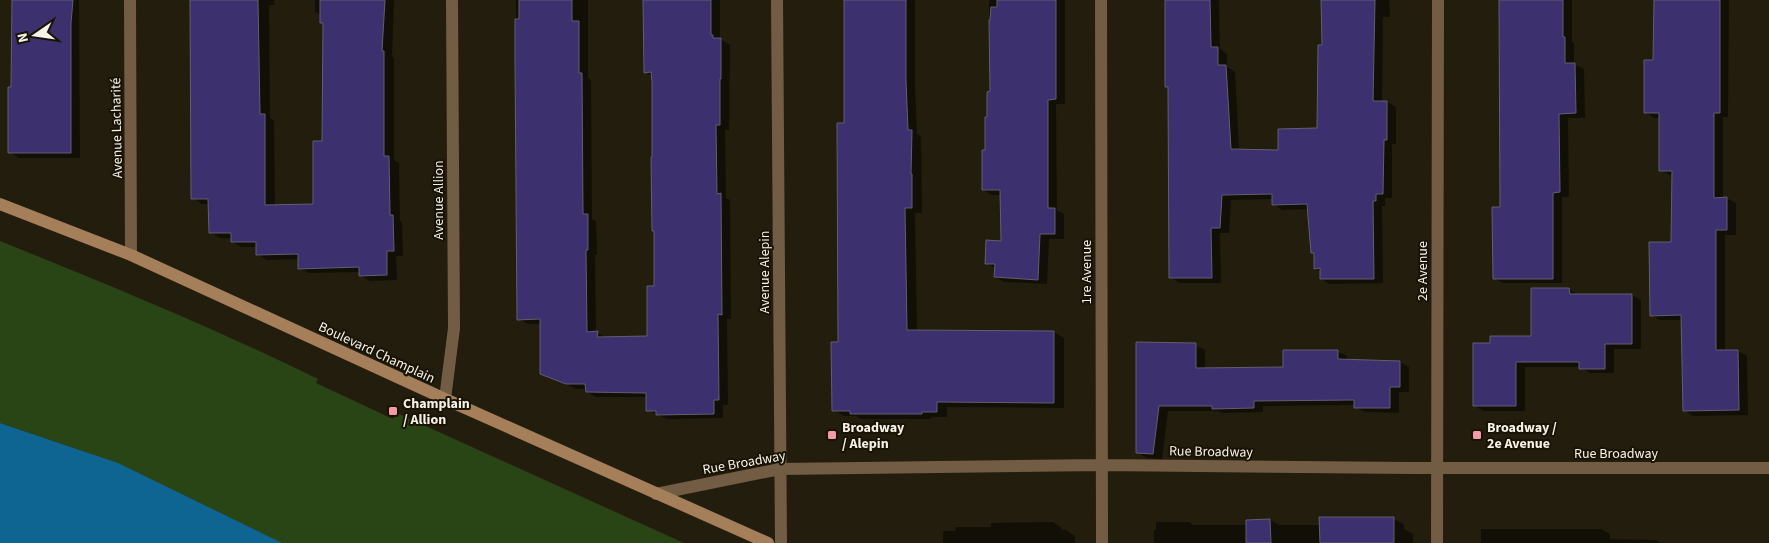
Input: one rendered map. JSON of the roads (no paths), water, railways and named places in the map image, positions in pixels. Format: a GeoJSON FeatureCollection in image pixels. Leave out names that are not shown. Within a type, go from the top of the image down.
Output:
{"type":"FeatureCollection","features":[{"type":"Feature","properties":{"kind":"main road","name":"Boulevard Champlain"},"geometry":{"type":"LineString","coordinates":[[0,204],[131,255],[445,399],[768,543]]}},
{"type":"Feature","properties":{"kind":"street","name":"Avenue Lacharité"},"geometry":{"type":"LineString","coordinates":[[130,0],[131,255]]}},
{"type":"Feature","properties":{"kind":"street","name":"Avenue Allion"},"geometry":{"type":"LineString","coordinates":[[445,399],[454,328],[452,0]]}},
{"type":"Feature","properties":{"kind":"street","name":"Avenue Alepin"},"geometry":{"type":"LineString","coordinates":[[777,0],[781,543]]}},
{"type":"Feature","properties":{"kind":"street","name":"1re Avenue"},"geometry":{"type":"LineString","coordinates":[[1101,0],[1102,543]]}},
{"type":"Feature","properties":{"kind":"street","name":"2e Avenue"},"geometry":{"type":"LineString","coordinates":[[1437,543],[1438,0]]}},
{"type":"Feature","properties":{"kind":"street","name":"Rue Broadway"},"geometry":{"type":"LineString","coordinates":[[656,494],[780,468],[1102,465],[1769,468]]}},
{"type":"Feature","properties":{"kind":"water"},"geometry":{"type":"Polygon","coordinates":[[[0,423],[118,463],[282,543],[0,543],[0,423]]]}},
{"type":"Feature","properties":{"kind":"place","name":"Champlain / Allion"},"geometry":{"type":"Point","coordinates":[393,411]}},
{"type":"Feature","properties":{"kind":"place","name":"Broadway / Alepin"},"geometry":{"type":"Point","coordinates":[832,435]}},
{"type":"Feature","properties":{"kind":"place","name":"Broadway / 2e Avenue"},"geometry":{"type":"Point","coordinates":[1477,435]}}]}
